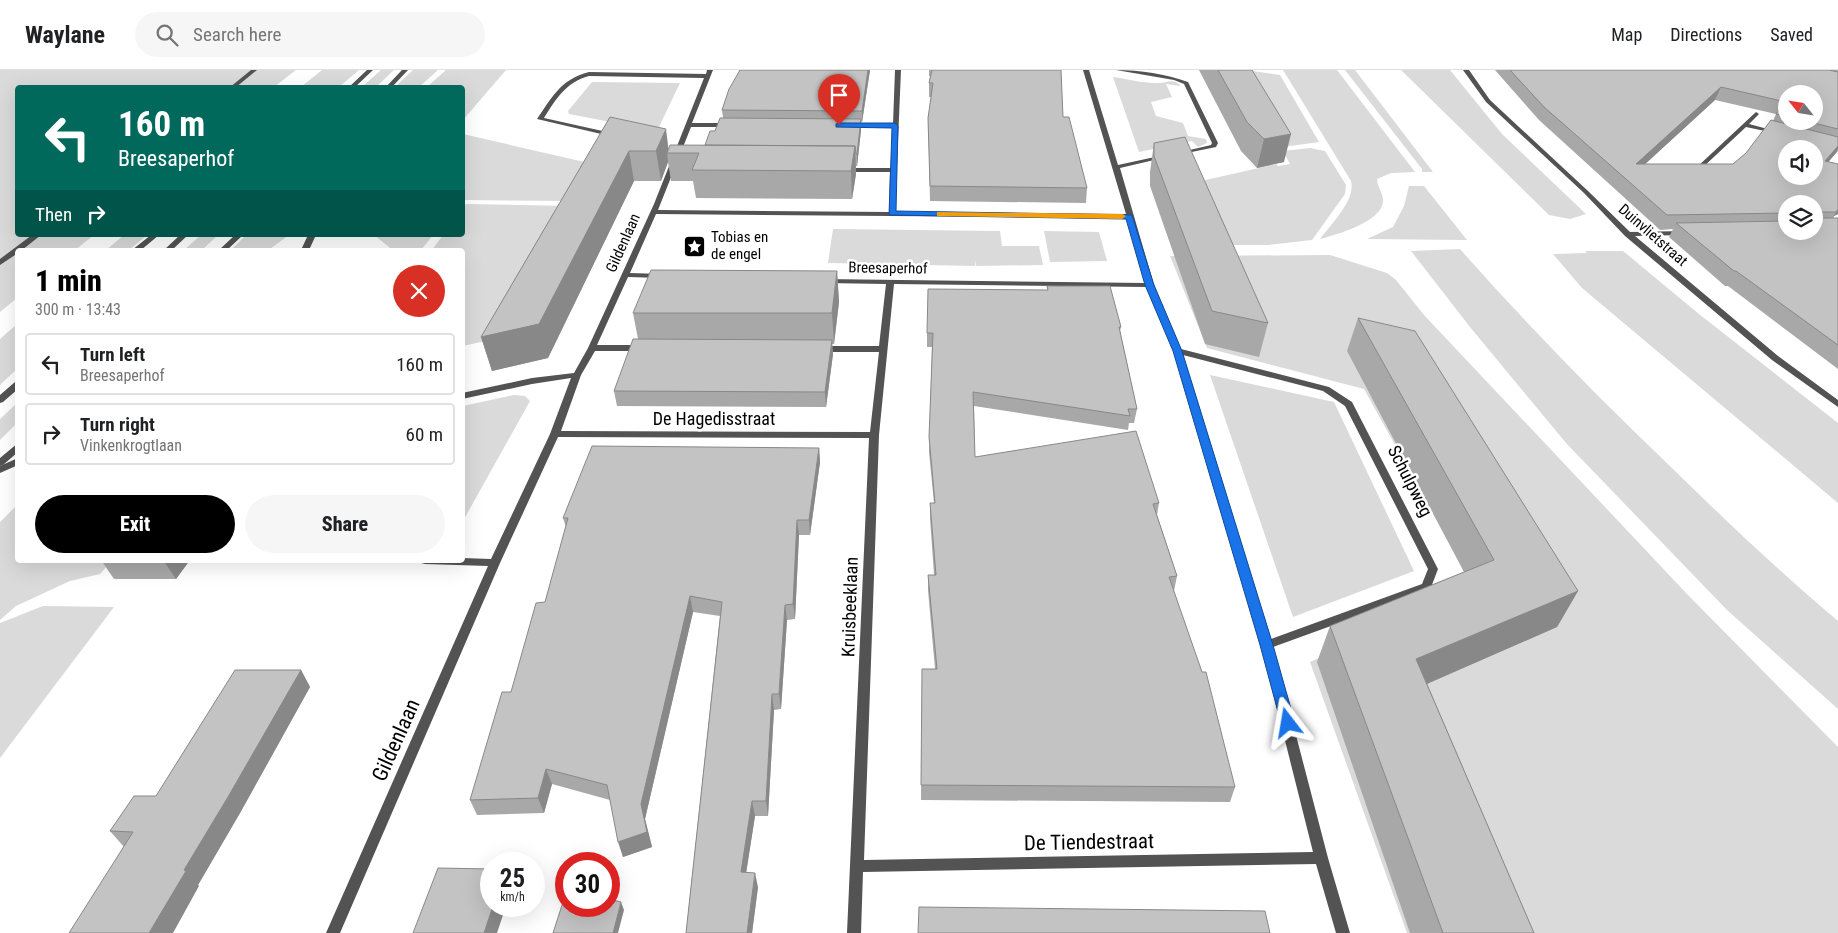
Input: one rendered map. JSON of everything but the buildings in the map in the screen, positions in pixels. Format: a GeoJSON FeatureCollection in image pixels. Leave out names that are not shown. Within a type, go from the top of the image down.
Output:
{"type":"FeatureCollection","features":[{"type":"Feature","properties":{"kind":"street"},"geometry":{"type":"LineString","coordinates":[[235,85],[254,70]]}},
{"type":"Feature","properties":{"kind":"street"},"geometry":{"type":"LineString","coordinates":[[353,85],[370,70]]}},
{"type":"Feature","properties":{"kind":"street"},"geometry":{"type":"LineString","coordinates":[[390,85],[405,70]]}},
{"type":"Feature","properties":{"kind":"street"},"geometry":{"type":"LineString","coordinates":[[892,213],[898,70]]}},
{"type":"Feature","properties":{"kind":"street"},"geometry":{"type":"LineString","coordinates":[[1086,70],[1150,285],[1178,351],[1267,645],[1321,858],[1343,933]]}},
{"type":"Feature","properties":{"kind":"street"},"geometry":{"type":"LineString","coordinates":[[1116,167],[1209,148],[1214,146],[1215,143],[1186,83],[1175,79],[1119,70]]}},
{"type":"Feature","properties":{"kind":"street","name":"Duinvlietstraat"},"geometry":{"type":"LineString","coordinates":[[1466,70],[1488,101],[1586,192],[1628,234],[1775,358],[1838,404]]}},
{"type":"Feature","properties":{"kind":"street","name":"Gildenlaan"},"geometry":{"type":"LineString","coordinates":[[334,933],[495,563],[555,434],[577,375],[592,348],[654,212],[709,73],[589,74],[578,76],[565,83],[540,119],[622,137]]}},
{"type":"Feature","properties":{"kind":"street"},"geometry":{"type":"LineString","coordinates":[[1699,168],[1756,114]]}},
{"type":"Feature","properties":{"kind":"street"},"geometry":{"type":"LineString","coordinates":[[688,125],[738,125]]}},
{"type":"Feature","properties":{"kind":"street"},"geometry":{"type":"LineString","coordinates":[[846,125],[895,126]]}},
{"type":"Feature","properties":{"kind":"street"},"geometry":{"type":"LineString","coordinates":[[1744,125],[1785,135]]}},
{"type":"Feature","properties":{"kind":"street"},"geometry":{"type":"LineString","coordinates":[[670,147],[679,149]]}},
{"type":"Feature","properties":{"kind":"street"},"geometry":{"type":"LineString","coordinates":[[672,169],[681,169]]}},
{"type":"Feature","properties":{"kind":"street"},"geometry":{"type":"LineString","coordinates":[[836,170],[895,170]]}},
{"type":"Feature","properties":{"kind":"street"},"geometry":{"type":"LineString","coordinates":[[654,212],[1129,216]]}},
{"type":"Feature","properties":{"kind":"street"},"geometry":{"type":"LineString","coordinates":[[1628,234],[1687,233]]}},
{"type":"Feature","properties":{"kind":"street"},"geometry":{"type":"LineString","coordinates":[[20,248],[34,237]]}},
{"type":"Feature","properties":{"kind":"street"},"geometry":{"type":"LineString","coordinates":[[139,248],[152,237]]}},
{"type":"Feature","properties":{"kind":"street"},"geometry":{"type":"LineString","coordinates":[[170,248],[182,237]]}},
{"type":"Feature","properties":{"kind":"street"},"geometry":{"type":"LineString","coordinates":[[225,248],[237,237]]}},
{"type":"Feature","properties":{"kind":"street"},"geometry":{"type":"LineString","coordinates":[[0,263],[15,252]]}},
{"type":"Feature","properties":{"kind":"street"},"geometry":{"type":"LineString","coordinates":[[626,275],[675,277]]}},
{"type":"Feature","properties":{"kind":"street","name":"Breesaperhof"},"geometry":{"type":"LineString","coordinates":[[821,280],[1150,285]]}},
{"type":"Feature","properties":{"kind":"street","name":"Kruisbeeklaan"},"geometry":{"type":"LineString","coordinates":[[854,933],[874,435],[881,349],[890,282]]}},
{"type":"Feature","properties":{"kind":"street"},"geometry":{"type":"LineString","coordinates":[[592,348],[652,348]]}},
{"type":"Feature","properties":{"kind":"street"},"geometry":{"type":"LineString","coordinates":[[811,349],[881,349]]}},
{"type":"Feature","properties":{"kind":"street","name":"Schulpweg"},"geometry":{"type":"LineString","coordinates":[[1178,351],[1326,389],[1349,404],[1433,569],[1426,587],[1267,645]]}},
{"type":"Feature","properties":{"kind":"street"},"geometry":{"type":"LineString","coordinates":[[465,395],[532,381],[577,375]]}},
{"type":"Feature","properties":{"kind":"street"},"geometry":{"type":"LineString","coordinates":[[0,400],[15,387]]}},
{"type":"Feature","properties":{"kind":"street","name":"De Hagedisstraat"},"geometry":{"type":"LineString","coordinates":[[555,434],[874,435]]}},
{"type":"Feature","properties":{"kind":"street"},"geometry":{"type":"LineString","coordinates":[[0,463],[15,449]]}},
{"type":"Feature","properties":{"kind":"street"},"geometry":{"type":"LineString","coordinates":[[0,470],[15,463]]}},
{"type":"Feature","properties":{"kind":"street"},"geometry":{"type":"LineString","coordinates":[[465,562],[495,563]]}},
{"type":"Feature","properties":{"kind":"street","name":"De Tiendestraat"},"geometry":{"type":"LineString","coordinates":[[858,866],[1321,858]]}},
{"type":"Feature","properties":{"kind":"shaded area"},"geometry":{"type":"Polygon","coordinates":[[[0,70],[296,70],[277,85],[15,85],[15,237],[91,237],[78,248],[15,248],[15,300],[0,312],[0,70]]]}},
{"type":"Feature","properties":{"kind":"shaded area"},"geometry":{"type":"Polygon","coordinates":[[[322,70],[359,70],[341,85],[303,85],[322,70]]]}},
{"type":"Feature","properties":{"kind":"shaded area"},"geometry":{"type":"Polygon","coordinates":[[[381,70],[394,70],[378,85],[364,85],[381,70]]]}},
{"type":"Feature","properties":{"kind":"shaded area"},"geometry":{"type":"Polygon","coordinates":[[[413,70],[438,70],[421,85],[397,85],[413,70]]]}},
{"type":"Feature","properties":{"kind":"shaded area"},"geometry":{"type":"Polygon","coordinates":[[[446,70],[506,70],[465,118],[465,85],[429,85],[446,70]]]}},
{"type":"Feature","properties":{"kind":"shaded area"},"geometry":{"type":"Polygon","coordinates":[[[1245,70],[1280,75],[1319,142],[1276,148],[1245,70]]]}},
{"type":"Feature","properties":{"kind":"shaded area"},"geometry":{"type":"Polygon","coordinates":[[[1283,70],[1337,70],[1415,172],[1391,173],[1377,179],[1383,202],[1375,216],[1357,226],[1320,239],[1346,204],[1352,188],[1351,181],[1283,70]]]}},
{"type":"Feature","properties":{"kind":"shaded area"},"geometry":{"type":"Polygon","coordinates":[[[1345,70],[1355,70],[1433,172],[1422,172],[1422,169],[1345,70]]]}},
{"type":"Feature","properties":{"kind":"shaded area"},"geometry":{"type":"Polygon","coordinates":[[[1401,70],[1450,70],[1502,134],[1586,214],[1570,219],[1549,215],[1401,70]]]}},
{"type":"Feature","properties":{"kind":"shaded area"},"geometry":{"type":"Polygon","coordinates":[[[1113,77],[1145,82],[1160,83],[1172,81],[1178,83],[1181,86],[1166,84],[1172,97],[1151,102],[1156,116],[1183,123],[1188,136],[1206,139],[1207,143],[1198,147],[1192,141],[1139,152],[1113,77]]]}},
{"type":"Feature","properties":{"kind":"shaded area"},"geometry":{"type":"Polygon","coordinates":[[[592,82],[680,83],[657,131],[569,114],[568,111],[592,82]]]}},
{"type":"Feature","properties":{"kind":"shaded area"},"geometry":{"type":"Polygon","coordinates":[[[465,134],[593,164],[573,201],[465,200],[465,134]]]}},
{"type":"Feature","properties":{"kind":"shaded area"},"geometry":{"type":"Polygon","coordinates":[[[1310,148],[1325,151],[1346,185],[1345,194],[1312,240],[1268,245],[1182,245],[1188,184],[1276,164],[1278,166],[1290,164],[1283,151],[1310,148]]]}},
{"type":"Feature","properties":{"kind":"shaded area"},"geometry":{"type":"Polygon","coordinates":[[[1409,186],[1424,186],[1467,240],[1367,239],[1393,227],[1404,206],[1409,186]]]}},
{"type":"Feature","properties":{"kind":"shaded area"},"geometry":{"type":"Polygon","coordinates":[[[466,204],[569,206],[499,338],[465,346],[465,248],[433,248],[442,237],[465,237],[466,204]]]}},
{"type":"Feature","properties":{"kind":"shaded area"},"geometry":{"type":"Polygon","coordinates":[[[833,229],[1000,231],[1002,246],[1039,246],[1043,265],[976,266],[975,260],[975,266],[828,263],[833,229]]]}},
{"type":"Feature","properties":{"kind":"shaded area"},"geometry":{"type":"Polygon","coordinates":[[[1044,231],[1099,232],[1107,261],[1050,262],[1044,231]]]}},
{"type":"Feature","properties":{"kind":"shaded area"},"geometry":{"type":"Polygon","coordinates":[[[122,237],[145,237],[131,248],[108,248],[122,237]]]}},
{"type":"Feature","properties":{"kind":"shaded area"},"geometry":{"type":"Polygon","coordinates":[[[199,237],[216,237],[204,248],[186,248],[199,237]]]}},
{"type":"Feature","properties":{"kind":"shaded area"},"geometry":{"type":"Polygon","coordinates":[[[244,237],[286,237],[271,248],[233,248],[244,237]]]}},
{"type":"Feature","properties":{"kind":"shaded area"},"geometry":{"type":"Polygon","coordinates":[[[376,237],[431,237],[423,248],[389,247],[376,237]]]}},
{"type":"Feature","properties":{"kind":"shaded area"},"geometry":{"type":"Polygon","coordinates":[[[1460,249],[1538,334],[1619,416],[1754,547],[1838,621],[1838,709],[1727,610],[1566,443],[1470,327],[1411,251],[1460,249]]]}},
{"type":"Feature","properties":{"kind":"shaded area"},"geometry":{"type":"Polygon","coordinates":[[[1585,251],[1623,251],[1699,314],[1838,423],[1838,503],[1582,288],[1553,254],[1587,253],[1585,251]]]}},
{"type":"Feature","properties":{"kind":"shaded area"},"geometry":{"type":"Polygon","coordinates":[[[1330,255],[1387,273],[1396,280],[1424,315],[1687,594],[1838,747],[1838,933],[1407,933],[1310,662],[1473,586],[1364,389],[1207,348],[1170,256],[1330,255]]]}},
{"type":"Feature","properties":{"kind":"shaded area"},"geometry":{"type":"Polygon","coordinates":[[[15,326],[15,371],[0,385],[0,339],[15,326]]]}},
{"type":"Feature","properties":{"kind":"shaded area"},"geometry":{"type":"Polygon","coordinates":[[[1210,375],[1334,402],[1414,571],[1293,617],[1210,375]]]}},
{"type":"Feature","properties":{"kind":"shaded area"},"geometry":{"type":"Polygon","coordinates":[[[514,395],[525,396],[530,401],[465,517],[465,406],[514,395]]]}},
{"type":"Feature","properties":{"kind":"shaded area"},"geometry":{"type":"Polygon","coordinates":[[[15,405],[15,425],[0,440],[0,419],[15,405]]]}},
{"type":"Feature","properties":{"kind":"shaded area"},"geometry":{"type":"Polygon","coordinates":[[[15,507],[15,563],[109,563],[100,574],[70,581],[16,606],[0,620],[0,522],[15,507]]]}},
{"type":"Feature","properties":{"kind":"shaded area"},"geometry":{"type":"Polygon","coordinates":[[[43,606],[114,607],[0,758],[0,623],[43,606]]]}},
{"type":"Feature","properties":{"kind":"slow traffic"},"geometry":{"type":"LineString","coordinates":[[939,214],[1122,216]]}},
{"type":"Feature","properties":{"kind":"place","name":"Tobias en de engel"},"geometry":{"type":"Point","coordinates":[695,246]}},
{"type":"Feature","properties":{"kind":"route"},"geometry":{"type":"LineString","coordinates":[[839,125],[895,126],[895,170],[892,213],[1129,216],[1150,285],[1178,351],[1267,645],[1288,723]]}}]}
